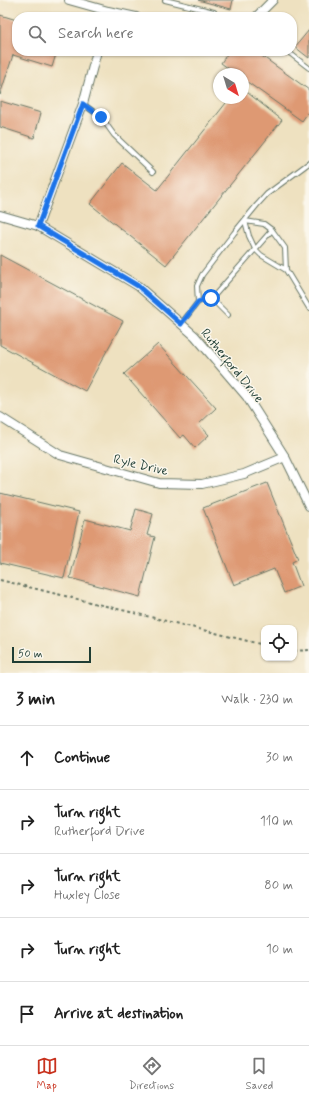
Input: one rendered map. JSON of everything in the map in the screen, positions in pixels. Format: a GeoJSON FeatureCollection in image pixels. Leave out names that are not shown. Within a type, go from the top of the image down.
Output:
{"type":"FeatureCollection","features":[{"type":"Feature","properties":{"kind":"street"},"geometry":{"type":"LineString","coordinates":[[69,0],[102,12]]}},
{"type":"Feature","properties":{"kind":"street"},"geometry":{"type":"LineString","coordinates":[[261,12],[273,0]]}},
{"type":"Feature","properties":{"kind":"street"},"geometry":{"type":"LineString","coordinates":[[38,226],[83,104],[96,56]]}},
{"type":"Feature","properties":{"kind":"street","name":"Rutherford Drive"},"geometry":{"type":"LineString","coordinates":[[0,215],[38,226],[138,286],[194,336],[247,398],[285,457],[309,506]]}},
{"type":"Feature","properties":{"kind":"street","name":"Ryle Drive"},"geometry":{"type":"LineString","coordinates":[[0,417],[60,455],[159,483],[202,484],[244,474],[285,457]]}},
{"type":"Feature","properties":{"kind":"lane"},"geometry":{"type":"LineString","coordinates":[[165,0],[214,12]]}},
{"type":"Feature","properties":{"kind":"lane"},"geometry":{"type":"LineString","coordinates":[[293,56],[309,68]]}},
{"type":"Feature","properties":{"kind":"lane"},"geometry":{"type":"LineString","coordinates":[[83,104],[101,117],[114,135],[154,172]]}},
{"type":"Feature","properties":{"kind":"lane"},"geometry":{"type":"LineString","coordinates":[[198,302],[197,286],[202,275],[234,233],[267,194],[309,163]]}},
{"type":"Feature","properties":{"kind":"lane"},"geometry":{"type":"LineString","coordinates":[[245,221],[264,224],[272,230],[285,248],[286,270]]}},
{"type":"Feature","properties":{"kind":"lane"},"geometry":{"type":"LineString","coordinates":[[245,221],[249,236],[255,249],[261,255],[286,270],[309,308]]}},
{"type":"Feature","properties":{"kind":"lane"},"geometry":{"type":"LineString","coordinates":[[181,324],[198,302],[211,298],[272,230]]}},
{"type":"Feature","properties":{"kind":"lane"},"geometry":{"type":"LineString","coordinates":[[211,298],[228,315]]}},
{"type":"Feature","properties":{"kind":"path"},"geometry":{"type":"LineString","coordinates":[[0,580],[261,644]]}},
{"type":"Feature","properties":{"kind":"path"},"geometry":{"type":"LineString","coordinates":[[297,651],[309,650]]}},
{"type":"Feature","properties":{"kind":"building"},"geometry":{"type":"Polygon","coordinates":[[[198,0],[233,0],[231,9],[198,0]]]}},
{"type":"Feature","properties":{"kind":"building"},"geometry":{"type":"Polygon","coordinates":[[[0,15],[12,19],[13,56],[0,95],[0,15]]]}},
{"type":"Feature","properties":{"kind":"building"},"geometry":{"type":"Polygon","coordinates":[[[309,30],[309,58],[297,49],[297,45],[309,30]]]}},
{"type":"Feature","properties":{"kind":"building"},"geometry":{"type":"Polygon","coordinates":[[[16,56],[55,56],[52,67],[16,56]]]}},
{"type":"Feature","properties":{"kind":"building"},"geometry":{"type":"Polygon","coordinates":[[[226,56],[262,56],[309,90],[309,111],[302,121],[249,83],[249,68],[228,68],[221,63],[226,56]]]}},
{"type":"Feature","properties":{"kind":"building"},"geometry":{"type":"Polygon","coordinates":[[[249,94],[282,120],[166,265],[90,204],[122,163],[157,190],[225,104],[249,104],[249,94]]]}},
{"type":"Feature","properties":{"kind":"building"},"geometry":{"type":"Polygon","coordinates":[[[0,101],[41,113],[34,138],[0,127],[0,101]]]}},
{"type":"Feature","properties":{"kind":"building"},"geometry":{"type":"Polygon","coordinates":[[[0,255],[123,321],[85,391],[0,345],[0,255]]]}},
{"type":"Feature","properties":{"kind":"building"},"geometry":{"type":"Polygon","coordinates":[[[158,344],[216,408],[199,424],[209,435],[195,448],[184,435],[180,438],[124,374],[158,344]]]}},
{"type":"Feature","properties":{"kind":"building"},"geometry":{"type":"Polygon","coordinates":[[[267,483],[298,559],[292,562],[301,586],[284,593],[274,569],[234,585],[203,508],[267,483]]]}},
{"type":"Feature","properties":{"kind":"building"},"geometry":{"type":"Polygon","coordinates":[[[0,493],[79,512],[64,578],[0,563],[0,493]]]}},
{"type":"Feature","properties":{"kind":"building"},"geometry":{"type":"Polygon","coordinates":[[[136,509],[153,514],[147,535],[155,537],[140,597],[70,578],[85,519],[130,531],[136,509]]]}},
{"type":"Feature","properties":{"kind":"route"},"geometry":{"type":"LineString","coordinates":[[101,117],[83,104],[38,226],[138,286],[181,324],[198,302],[211,298]]}}]}
